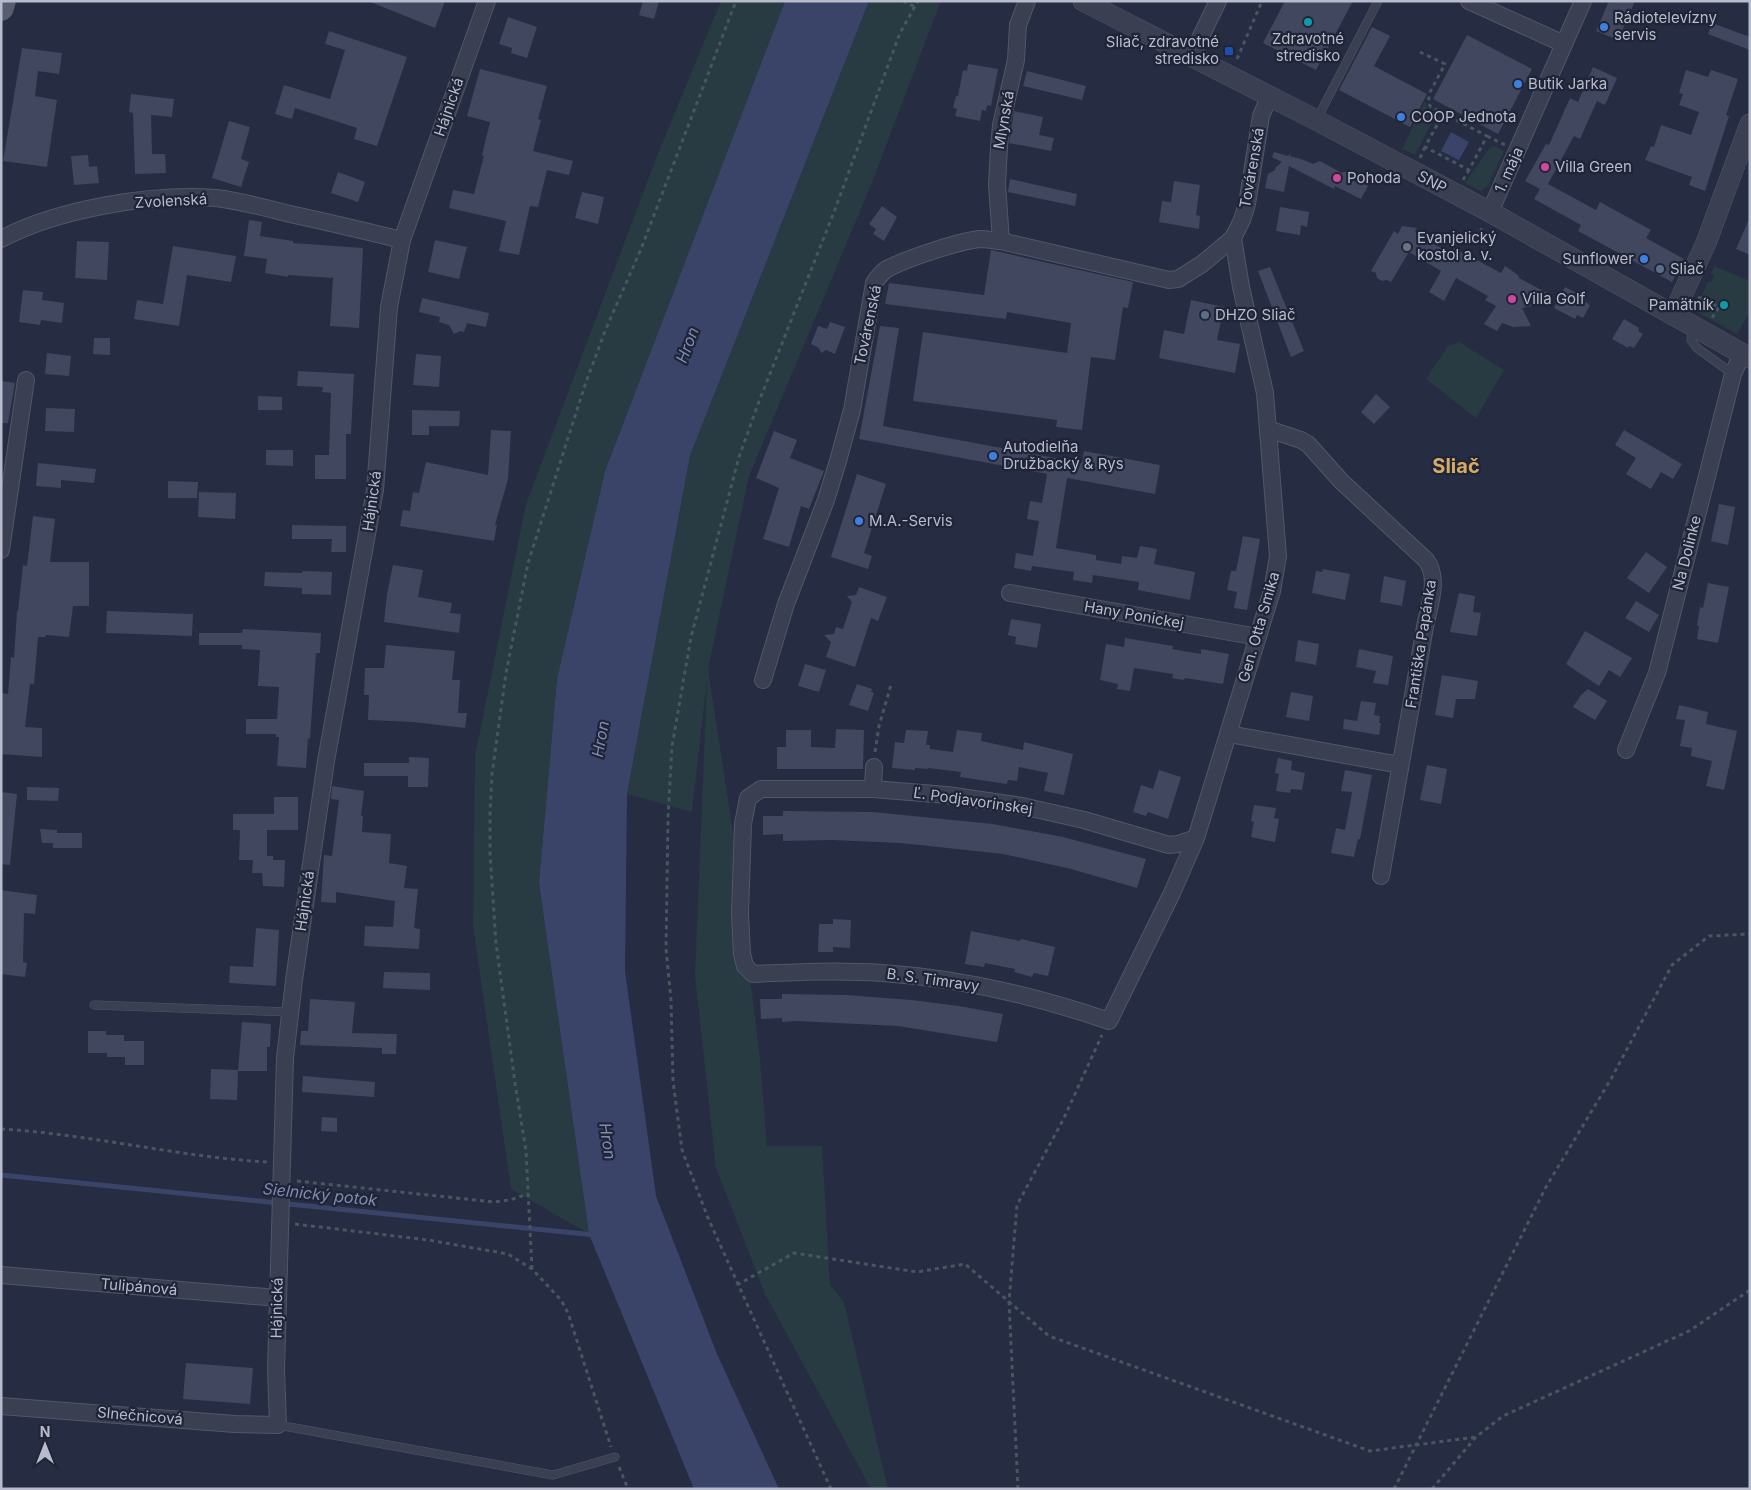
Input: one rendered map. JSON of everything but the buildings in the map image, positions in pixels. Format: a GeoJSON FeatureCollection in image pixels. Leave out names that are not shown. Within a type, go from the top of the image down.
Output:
{"type":"FeatureCollection","features":[{"type":"Feature","properties":{"kind":"main road"},"geometry":{"type":"LineString","coordinates":[[1,8],[3,1]]}},
{"type":"Feature","properties":{"kind":"street","name":"Hájnická"},"geometry":{"type":"LineString","coordinates":[[278,1425],[276,1369],[285,1058],[326,761],[370,519],[378,456],[389,307],[402,240],[487,1]]}},
{"type":"Feature","properties":{"kind":"street","name":"Mlynská"},"geometry":{"type":"LineString","coordinates":[[1001,241],[997,185],[1001,125],[1016,60],[1018,25],[1028,1]]}},
{"type":"Feature","properties":{"kind":"street","name":"SNP"},"geometry":{"type":"LineString","coordinates":[[1083,1],[1316,120],[1490,212],[1673,315],[1701,324],[1746,356]]}},
{"type":"Feature","properties":{"kind":"street"},"geometry":{"type":"LineString","coordinates":[[1191,57],[1218,1]]}},
{"type":"Feature","properties":{"kind":"street"},"geometry":{"type":"LineString","coordinates":[[1469,1],[1564,44]]}},
{"type":"Feature","properties":{"kind":"street","name":"1. mája"},"geometry":{"type":"LineString","coordinates":[[1490,212],[1583,1]]}},
{"type":"Feature","properties":{"kind":"street","name":"Továrenská"},"geometry":{"type":"LineString","coordinates":[[763,680],[786,604],[826,500],[838,462],[852,410],[874,283],[880,274],[890,267],[924,254],[981,239],[1001,241],[1169,280],[1178,279],[1202,264],[1233,238],[1247,204],[1261,116],[1269,97]]}},
{"type":"Feature","properties":{"kind":"street"},"geometry":{"type":"LineString","coordinates":[[1673,315],[1706,243],[1750,124]]}},
{"type":"Feature","properties":{"kind":"street","name":"Zvolenská"},"geometry":{"type":"LineString","coordinates":[[1,239],[31,225],[72,213],[144,200],[188,197],[217,198],[248,204],[402,240]]}},
{"type":"Feature","properties":{"kind":"street"},"geometry":{"type":"LineString","coordinates":[[1233,238],[1241,287],[1260,365],[1268,429]]}},
{"type":"Feature","properties":{"kind":"street","name":"Na Dolinke"},"geometry":{"type":"LineString","coordinates":[[1626,750],[1657,673],[1733,374],[1746,356]]}},
{"type":"Feature","properties":{"kind":"street"},"geometry":{"type":"LineString","coordinates":[[2,545],[26,380]]}},
{"type":"Feature","properties":{"kind":"street","name":"Gen. Otta Smika"},"geometry":{"type":"LineString","coordinates":[[1109,1021],[1172,893],[1196,838],[1272,591],[1278,556],[1268,429]]}},
{"type":"Feature","properties":{"kind":"street","name":"Františka Papánka"},"geometry":{"type":"LineString","coordinates":[[1268,429],[1308,444],[1341,481],[1426,560],[1432,570],[1432,586],[1381,876]]}},
{"type":"Feature","properties":{"kind":"street","name":"Hany Ponickej"},"geometry":{"type":"LineString","coordinates":[[1010,593],[1258,637]]}},
{"type":"Feature","properties":{"kind":"street"},"geometry":{"type":"LineString","coordinates":[[1229,734],[1400,765]]}},
{"type":"Feature","properties":{"kind":"street"},"geometry":{"type":"LineString","coordinates":[[873,788],[874,767]]}},
{"type":"Feature","properties":{"kind":"street","name":"Ľ. Podjavorinskej"},"geometry":{"type":"LineString","coordinates":[[753,974],[745,966],[742,954],[740,913],[743,824],[748,798],[761,789],[873,788],[947,795],[1022,806],[1084,820],[1169,845],[1196,838]]}},
{"type":"Feature","properties":{"kind":"street","name":"B. S. Timravy"},"geometry":{"type":"LineString","coordinates":[[753,974],[882,973],[979,985],[1067,1006],[1109,1021]]}},
{"type":"Feature","properties":{"kind":"street","name":"Tulipánová"},"geometry":{"type":"LineString","coordinates":[[1,1275],[278,1298]]}},
{"type":"Feature","properties":{"kind":"street","name":"Slnečnicová"},"geometry":{"type":"LineString","coordinates":[[1,1406],[236,1424],[278,1425]]}},
{"type":"Feature","properties":{"kind":"lane"},"geometry":{"type":"LineString","coordinates":[[1316,120],[1378,1]]}},
{"type":"Feature","properties":{"kind":"lane"},"geometry":{"type":"LineString","coordinates":[[1701,324],[1691,340],[1697,348],[1733,374]]}},
{"type":"Feature","properties":{"kind":"lane"},"geometry":{"type":"LineString","coordinates":[[94,1005],[290,1012]]}},
{"type":"Feature","properties":{"kind":"lane"},"geometry":{"type":"LineString","coordinates":[[278,1425],[553,1475],[614,1457]]}},
{"type":"Feature","properties":{"kind":"path"},"geometry":{"type":"LineString","coordinates":[[532,1269],[525,1139],[515,1083],[496,943],[490,854],[492,774],[498,722],[512,636],[530,554],[584,385],[605,331],[641,249],[736,1]]}},
{"type":"Feature","properties":{"kind":"path"},"geometry":{"type":"LineString","coordinates":[[903,1],[915,7]]}},
{"type":"Feature","properties":{"kind":"path"},"geometry":{"type":"LineString","coordinates":[[831,1489],[737,1285],[708,1218],[682,1150],[674,1081],[666,949],[668,817],[672,746],[691,637],[739,457],[761,396],[834,212],[900,33],[918,1]]}},
{"type":"Feature","properties":{"kind":"path"},"geometry":{"type":"LineString","coordinates":[[1237,59],[1262,1]]}},
{"type":"Feature","properties":{"kind":"path"},"geometry":{"type":"LineString","coordinates":[[1420,52],[1445,64],[1430,92],[1428,102],[1431,107],[1509,147]]}},
{"type":"Feature","properties":{"kind":"path"},"geometry":{"type":"LineString","coordinates":[[1443,114],[1426,147],[1469,170],[1487,136]]}},
{"type":"Feature","properties":{"kind":"path"},"geometry":{"type":"LineString","coordinates":[[1698,297],[1719,307],[1701,324]]}},
{"type":"Feature","properties":{"kind":"path"},"geometry":{"type":"LineString","coordinates":[[874,767],[878,726],[891,685]]}},
{"type":"Feature","properties":{"kind":"path"},"geometry":{"type":"LineString","coordinates":[[1394,1489],[1546,1187],[1612,1079],[1672,965],[1709,936],[1750,934]]}},
{"type":"Feature","properties":{"kind":"path"},"geometry":{"type":"LineString","coordinates":[[1018,1489],[1009,1302],[1017,1205],[1064,1120],[1109,1021]]}},
{"type":"Feature","properties":{"kind":"path"},"geometry":{"type":"LineString","coordinates":[[1,1129],[55,1133],[202,1156],[282,1171],[308,1183],[494,1202],[510,1200],[528,1194]]}},
{"type":"Feature","properties":{"kind":"path"},"geometry":{"type":"LineString","coordinates":[[279,1219],[428,1240],[508,1254],[532,1269],[561,1300],[568,1313],[614,1457],[628,1489]]}},
{"type":"Feature","properties":{"kind":"path"},"geometry":{"type":"LineString","coordinates":[[737,1285],[794,1253],[917,1272],[965,1264],[1048,1336],[1370,1451],[1476,1438]]}},
{"type":"Feature","properties":{"kind":"path"},"geometry":{"type":"LineString","coordinates":[[1432,1489],[1476,1438],[1503,1416],[1689,1331],[1750,1290]]}},
{"type":"Feature","properties":{"kind":"shaded area"},"geometry":{"type":"Polygon","coordinates":[[[721,1],[785,1],[605,471],[557,679],[539,883],[589,1234],[511,1189],[473,926],[475,756],[526,504],[657,156],[721,1]]]}},
{"type":"Feature","properties":{"kind":"shaded area"},"geometry":{"type":"Polygon","coordinates":[[[869,1],[941,1],[871,185],[749,476],[708,669],[741,884],[760,1059],[767,1146],[822,1146],[830,1285],[844,1302],[888,1489],[871,1489],[765,1294],[716,1168],[695,976],[707,680],[692,812],[627,794],[690,456],[869,1]]]}},
{"type":"Feature","properties":{"kind":"shaded area"},"geometry":{"type":"Polygon","coordinates":[[[1425,101],[1427,108],[1434,112],[1435,116],[1415,155],[1402,149],[1425,101]]]}},
{"type":"Feature","properties":{"kind":"shaded area"},"geometry":{"type":"Polygon","coordinates":[[[1494,146],[1504,151],[1488,186],[1481,191],[1465,183],[1489,149],[1494,146]]]}},
{"type":"Feature","properties":{"kind":"shaded area"},"geometry":{"type":"Polygon","coordinates":[[[1714,266],[1750,281],[1750,311],[1737,334],[1697,312],[1697,307],[1708,281],[1711,282],[1714,276],[1711,274],[1714,266]]]}},
{"type":"Feature","properties":{"kind":"shaded area"},"geometry":{"type":"Polygon","coordinates":[[[1459,342],[1504,370],[1476,418],[1426,379],[1448,346],[1459,342]]]}},
{"type":"Feature","properties":{"kind":"water","name":"Hron"},"geometry":{"type":"Polygon","coordinates":[[[785,1],[869,1],[690,456],[627,794],[625,971],[656,1196],[717,1354],[779,1489],[694,1489],[589,1234],[539,883],[557,679],[605,471],[785,1]]]}},
{"type":"Feature","properties":{"kind":"water"},"geometry":{"type":"Polygon","coordinates":[[[1451,132],[1469,142],[1459,160],[1441,151],[1451,132]]]}},
{"type":"Feature","properties":{"kind":"waterway","name":"Sielnický potok"},"geometry":{"type":"LineString","coordinates":[[1,1175],[595,1235]]}},
{"type":"Feature","properties":{"kind":"place","name":"Zdravotné stredisko"},"geometry":{"type":"Point","coordinates":[1308,22]}},
{"type":"Feature","properties":{"kind":"place","name":"Rádiotelevízny servis"},"geometry":{"type":"Point","coordinates":[1604,27]}},
{"type":"Feature","properties":{"kind":"place","name":"Sliač, zdravotné stredisko"},"geometry":{"type":"Point","coordinates":[1229,51]}},
{"type":"Feature","properties":{"kind":"place","name":"Butik Jarka"},"geometry":{"type":"Point","coordinates":[1518,84]}},
{"type":"Feature","properties":{"kind":"place","name":"COOP Jednota"},"geometry":{"type":"Point","coordinates":[1401,117]}},
{"type":"Feature","properties":{"kind":"place","name":"Villa Green"},"geometry":{"type":"Point","coordinates":[1545,167]}},
{"type":"Feature","properties":{"kind":"place","name":"Pohoda"},"geometry":{"type":"Point","coordinates":[1337,178]}},
{"type":"Feature","properties":{"kind":"place","name":"Evanjelický kostol a. v."},"geometry":{"type":"Point","coordinates":[1407,247]}},
{"type":"Feature","properties":{"kind":"place","name":"Sunflower"},"geometry":{"type":"Point","coordinates":[1644,259]}},
{"type":"Feature","properties":{"kind":"place","name":"Sliač"},"geometry":{"type":"Point","coordinates":[1660,269]}},
{"type":"Feature","properties":{"kind":"place","name":"Villa Golf"},"geometry":{"type":"Point","coordinates":[1512,299]}},
{"type":"Feature","properties":{"kind":"place","name":"Pamätník"},"geometry":{"type":"Point","coordinates":[1724,305]}},
{"type":"Feature","properties":{"kind":"place","name":"DHZO Sliač"},"geometry":{"type":"Point","coordinates":[1205,315]}},
{"type":"Feature","properties":{"kind":"place","name":"Autodielňa Družbacký & Rys"},"geometry":{"type":"Point","coordinates":[993,456]}},
{"type":"Feature","properties":{"kind":"place","name":"M.A.-Servis"},"geometry":{"type":"Point","coordinates":[859,521]}},
{"type":"Feature","properties":{"kind":"district","name":"Sliač"},"geometry":{"type":"Point","coordinates":[1456,466]}}]}
